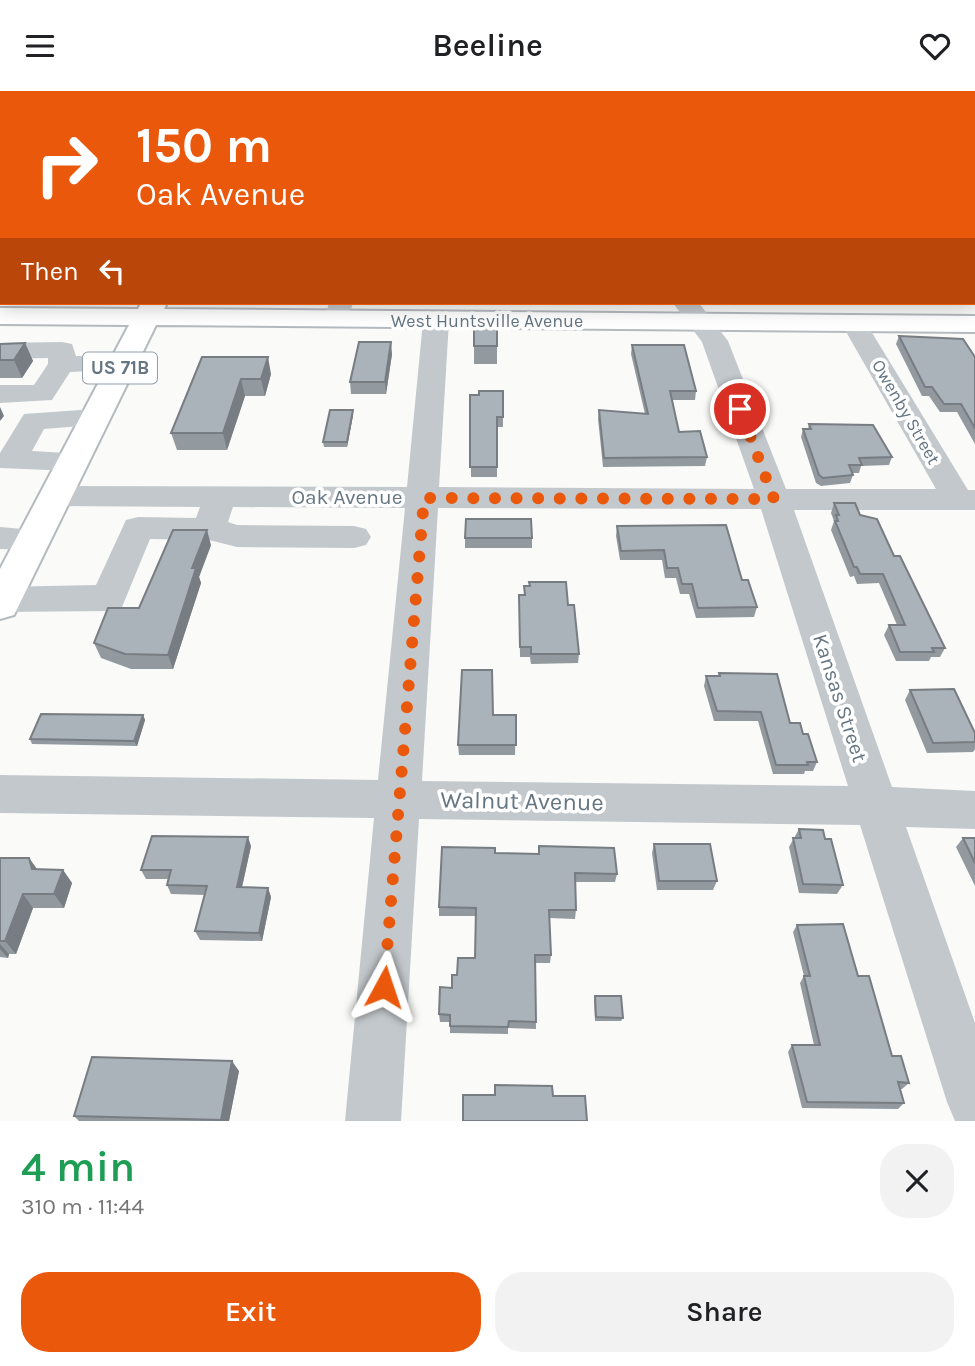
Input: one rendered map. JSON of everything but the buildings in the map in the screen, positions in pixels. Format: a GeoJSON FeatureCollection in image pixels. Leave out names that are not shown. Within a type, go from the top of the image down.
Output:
{"type":"FeatureCollection","features":[{"type":"Feature","properties":{"kind":"main road","name":"West Huntsville Avenue"},"geometry":{"type":"LineString","coordinates":[[0,316],[150,310],[339,311],[436,321],[694,312],[854,323],[975,324]]}},
{"type":"Feature","properties":{"kind":"main road","name":"US 71B"},"geometry":{"type":"LineString","coordinates":[[2,602],[17,538],[55,496],[150,310]]}},
{"type":"Feature","properties":{"kind":"street","name":"Kansas Street"},"geometry":{"type":"LineString","coordinates":[[694,312],[715,341],[774,499],[975,1102]]}},
{"type":"Feature","properties":{"kind":"street"},"geometry":{"type":"LineString","coordinates":[[373,1121],[436,321]]}},
{"type":"Feature","properties":{"kind":"street","name":"Owenby Street"},"geometry":{"type":"LineString","coordinates":[[854,323],[966,500]]}},
{"type":"Feature","properties":{"kind":"street"},"geometry":{"type":"LineString","coordinates":[[0,351],[62,350],[62,364],[42,394],[0,394]]}},
{"type":"Feature","properties":{"kind":"street"},"geometry":{"type":"LineString","coordinates":[[62,364],[123,363]]}},
{"type":"Feature","properties":{"kind":"street"},"geometry":{"type":"LineString","coordinates":[[0,411],[28,411],[34,420]]}},
{"type":"Feature","properties":{"kind":"street"},"geometry":{"type":"LineString","coordinates":[[34,420],[95,418]]}},
{"type":"Feature","properties":{"kind":"street"},"geometry":{"type":"LineString","coordinates":[[34,420],[10,461],[73,461]]}},
{"type":"Feature","properties":{"kind":"street","name":"Oak Avenue"},"geometry":{"type":"LineString","coordinates":[[55,496],[215,513],[424,498],[966,500]]}},
{"type":"Feature","properties":{"kind":"street"},"geometry":{"type":"LineString","coordinates":[[2,602],[108,598],[138,529],[215,513],[237,536],[354,537]]}},
{"type":"Feature","properties":{"kind":"street","name":"Walnut Avenue"},"geometry":{"type":"LineString","coordinates":[[0,794],[876,806],[975,810]]}},
{"type":"Feature","properties":{"kind":"route"},"geometry":{"type":"LineString","coordinates":[[384,987],[424,498],[774,499],[740,409]]}}]}
